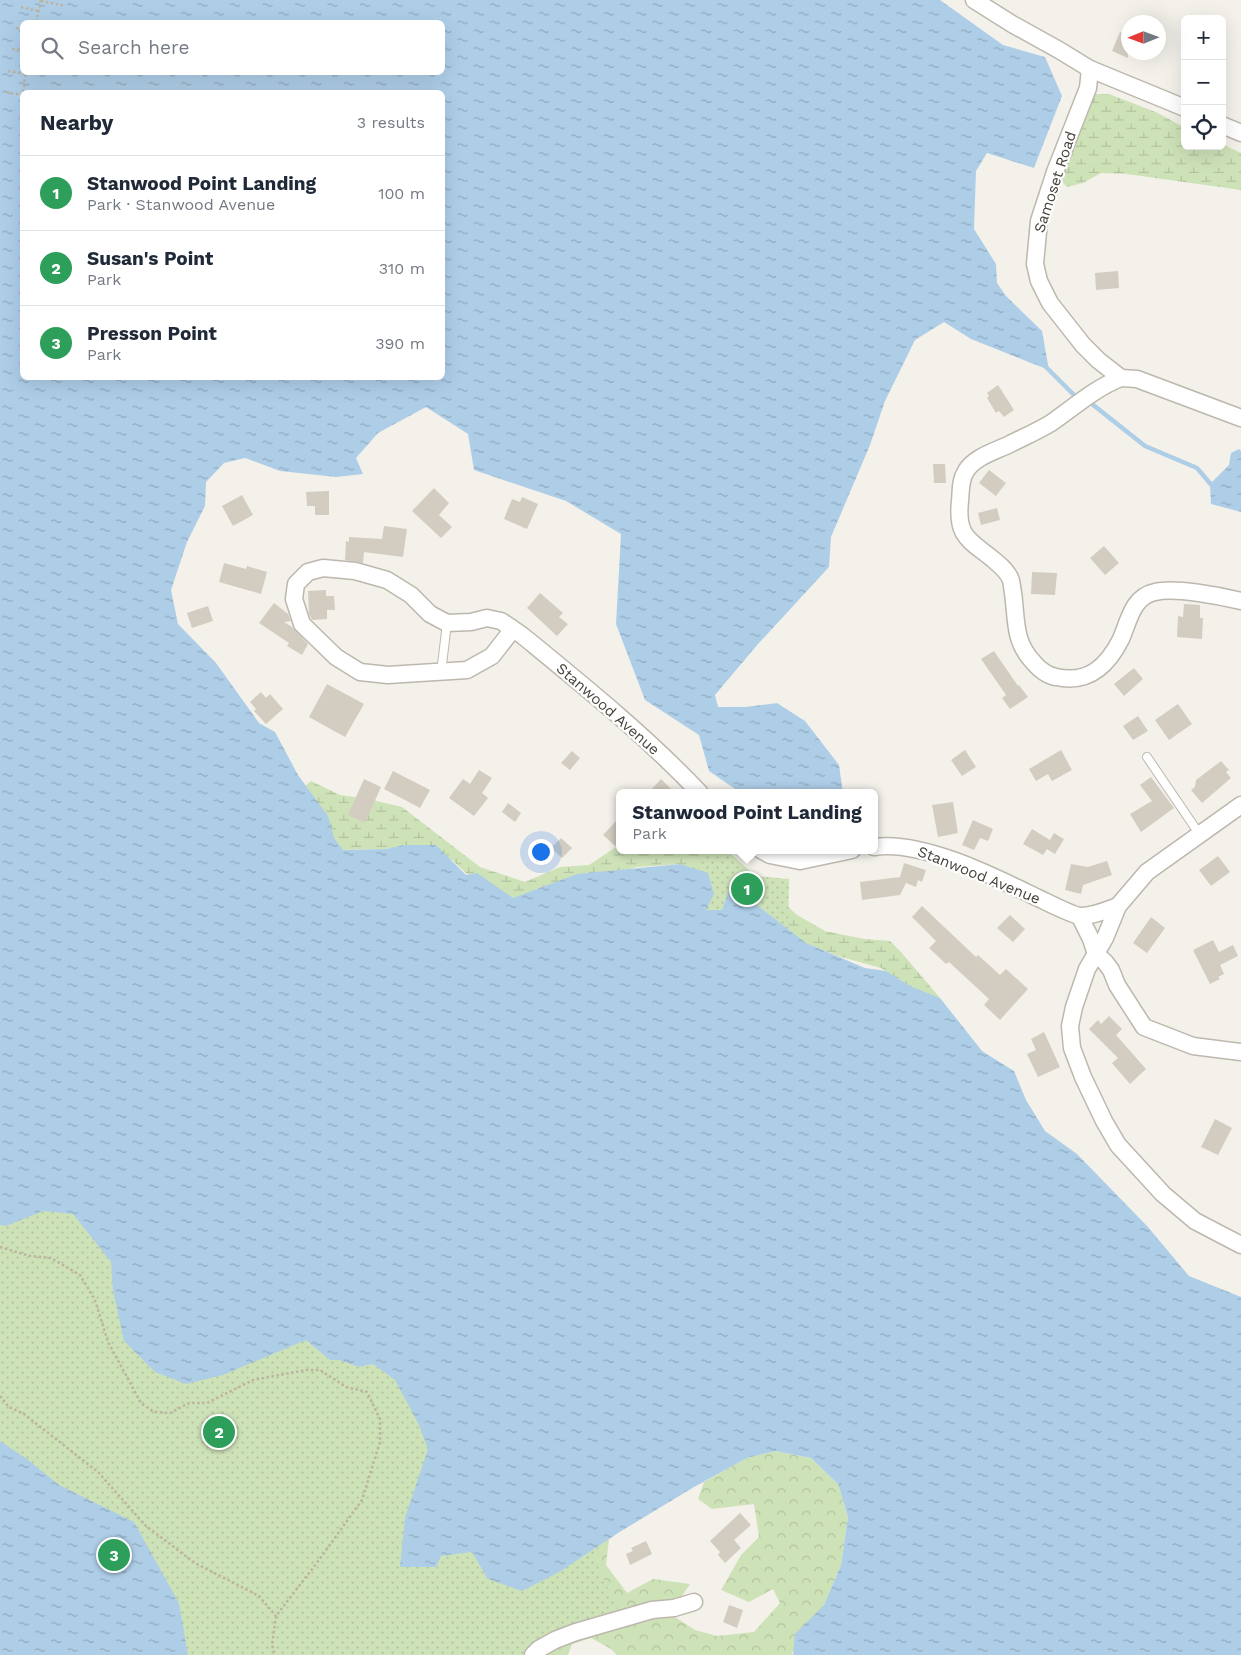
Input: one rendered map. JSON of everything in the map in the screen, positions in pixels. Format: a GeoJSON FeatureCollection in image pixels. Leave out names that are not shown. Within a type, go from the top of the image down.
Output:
{"type":"FeatureCollection","features":[{"type":"Feature","properties":{"kind":"street"},"geometry":{"type":"LineString","coordinates":[[974,0],[1012,24],[1060,50],[1090,70],[1181,106]]}},
{"type":"Feature","properties":{"kind":"street","name":"Samoset Road"},"geometry":{"type":"LineString","coordinates":[[1090,70],[1088,88],[1061,155],[1039,221],[1035,264],[1039,281],[1050,304],[1061,319],[1098,360],[1120,378]]}},
{"type":"Feature","properties":{"kind":"street"},"geometry":{"type":"LineString","coordinates":[[1226,127],[1241,133]]}},
{"type":"Feature","properties":{"kind":"street"},"geometry":{"type":"LineString","coordinates":[[1241,418],[1138,379],[1120,378],[1105,384],[1050,423],[977,461],[966,471],[961,483],[958,518],[961,528],[968,539],[1004,568],[1010,578],[1019,641],[1026,655],[1037,667],[1053,677],[1069,679],[1087,677],[1099,669],[1121,639],[1134,606],[1142,598],[1154,592],[1175,591],[1241,601]]}},
{"type":"Feature","properties":{"kind":"street"},"geometry":{"type":"LineString","coordinates":[[447,623],[430,614],[411,595],[386,580],[355,571],[323,568],[308,572],[296,584],[294,599],[302,624],[336,657],[360,672],[388,676],[467,670],[492,656],[513,629]]}},
{"type":"Feature","properties":{"kind":"street","name":"Stanwood Avenue"},"geometry":{"type":"LineString","coordinates":[[447,623],[471,622],[487,618],[501,621],[615,712],[696,789]]}},
{"type":"Feature","properties":{"kind":"street"},"geometry":{"type":"LineString","coordinates":[[1241,805],[1146,872],[1118,906],[1080,988],[1070,1026],[1072,1048],[1104,1121],[1118,1145],[1163,1194],[1195,1222],[1241,1245]]}},
{"type":"Feature","properties":{"kind":"street","name":"Stanwood Avenue"},"geometry":{"type":"LineString","coordinates":[[878,847],[910,847],[931,854],[998,879],[1080,917]]}},
{"type":"Feature","properties":{"kind":"street"},"geometry":{"type":"LineString","coordinates":[[768,854],[800,861],[833,854]]}},
{"type":"Feature","properties":{"kind":"street"},"geometry":{"type":"LineString","coordinates":[[1118,906],[1103,912],[1080,917],[1096,954],[1111,970],[1117,985],[1144,1027],[1193,1046],[1241,1052]]}},
{"type":"Feature","properties":{"kind":"street"},"geometry":{"type":"LineString","coordinates":[[533,1655],[539,1649],[555,1640],[576,1632],[652,1610],[674,1608],[694,1602]]}},
{"type":"Feature","properties":{"kind":"lane"},"geometry":{"type":"LineString","coordinates":[[441,673],[447,623]]}},
{"type":"Feature","properties":{"kind":"lane"},"geometry":{"type":"LineString","coordinates":[[1147,757],[1200,835]]}},
{"type":"Feature","properties":{"kind":"path"},"geometry":{"type":"LineString","coordinates":[[36,20],[41,0],[65,6]]}},
{"type":"Feature","properties":{"kind":"path"},"geometry":{"type":"LineString","coordinates":[[22,6],[38,11]]}},
{"type":"Feature","properties":{"kind":"path"},"geometry":{"type":"LineString","coordinates":[[16,28],[20,29]]}},
{"type":"Feature","properties":{"kind":"path"},"geometry":{"type":"LineString","coordinates":[[12,49],[20,51]]}},
{"type":"Feature","properties":{"kind":"path"},"geometry":{"type":"LineString","coordinates":[[8,70],[20,72]]}},
{"type":"Feature","properties":{"kind":"path"},"geometry":{"type":"LineString","coordinates":[[23,90],[26,75]]}},
{"type":"Feature","properties":{"kind":"path"},"geometry":{"type":"LineString","coordinates":[[6,92],[20,94]]}},
{"type":"Feature","properties":{"kind":"path"},"geometry":{"type":"LineString","coordinates":[[0,1247],[30,1256],[51,1258],[80,1275],[95,1300],[108,1342],[141,1402],[154,1412],[170,1413],[189,1403],[207,1404],[253,1380],[306,1370],[320,1370],[346,1387],[367,1392],[380,1419],[380,1442],[362,1500],[276,1616],[272,1645],[275,1655]]}},
{"type":"Feature","properties":{"kind":"path"},"geometry":{"type":"LineString","coordinates":[[0,1396],[9,1407],[24,1414],[98,1472],[146,1526],[195,1563],[259,1596],[276,1616]]}},
{"type":"Feature","properties":{"kind":"green space"},"geometry":{"type":"Polygon","coordinates":[[[1093,94],[1109,94],[1158,113],[1181,126],[1181,150],[1226,150],[1226,146],[1241,153],[1241,190],[1127,174],[1101,173],[1083,183],[1067,187],[1059,179],[1093,94]]]}},
{"type":"Feature","properties":{"kind":"green space"},"geometry":{"type":"Polygon","coordinates":[[[311,781],[340,795],[402,807],[480,867],[525,882],[560,867],[589,865],[616,847],[616,854],[718,854],[774,894],[797,915],[825,931],[864,939],[890,941],[940,998],[913,990],[881,968],[838,956],[800,941],[701,910],[691,879],[680,864],[637,867],[514,899],[482,888],[452,860],[426,848],[337,850],[297,793],[311,781]]]}},
{"type":"Feature","properties":{"kind":"green space"},"geometry":{"type":"Polygon","coordinates":[[[707,854],[731,854],[755,876],[789,879],[788,938],[707,914],[707,903],[690,880],[707,854]]]}},
{"type":"Feature","properties":{"kind":"green space"},"geometry":{"type":"Polygon","coordinates":[[[56,1197],[290,1335],[378,1361],[592,1522],[596,1562],[620,1614],[553,1632],[523,1655],[0,1655],[0,1205],[56,1197]]]}},
{"type":"Feature","properties":{"kind":"green space"},"geometry":{"type":"Polygon","coordinates":[[[0,1224],[609,1539],[606,1565],[627,1593],[653,1579],[690,1584],[674,1608],[675,1617],[695,1630],[717,1636],[754,1632],[780,1603],[773,1589],[749,1602],[721,1590],[741,1555],[759,1537],[754,1504],[712,1509],[698,1499],[704,1482],[747,1458],[775,1451],[811,1458],[838,1484],[848,1517],[841,1565],[824,1605],[792,1653],[793,1655],[617,1655],[611,1649],[591,1638],[572,1644],[568,1655],[188,1655],[0,1224]]]}},
{"type":"Feature","properties":{"kind":"water"},"geometry":{"type":"Polygon","coordinates":[[[0,0],[940,0],[1003,45],[1045,57],[1062,96],[1034,168],[987,153],[976,171],[974,229],[996,264],[997,283],[1006,296],[1042,331],[1049,370],[971,339],[944,322],[915,340],[885,401],[870,445],[831,537],[829,567],[758,644],[715,695],[718,707],[745,707],[777,703],[805,721],[839,765],[842,789],[735,789],[709,771],[699,735],[645,700],[616,624],[621,534],[566,501],[474,470],[468,434],[426,407],[378,433],[356,458],[363,474],[336,477],[280,471],[245,458],[224,463],[206,482],[205,506],[187,542],[171,590],[178,624],[216,663],[259,723],[275,732],[298,775],[328,816],[334,838],[343,850],[387,849],[404,845],[436,845],[466,875],[477,873],[513,898],[577,874],[680,864],[708,873],[714,894],[706,910],[722,910],[731,885],[806,943],[865,968],[886,971],[910,986],[940,998],[982,1051],[1014,1071],[1026,1100],[1045,1131],[1077,1154],[1147,1226],[1189,1276],[1241,1297],[1241,1655],[793,1655],[795,1634],[824,1605],[841,1565],[848,1517],[838,1484],[811,1458],[775,1451],[747,1458],[694,1487],[618,1533],[561,1571],[522,1591],[488,1579],[472,1552],[441,1556],[436,1567],[400,1567],[405,1518],[428,1449],[418,1423],[395,1380],[373,1364],[359,1367],[339,1360],[330,1360],[306,1340],[223,1375],[186,1384],[155,1372],[124,1341],[113,1290],[111,1262],[73,1214],[43,1211],[6,1226],[0,1225],[0,0]]]}},
{"type":"Feature","properties":{"kind":"water"},"geometry":{"type":"Polygon","coordinates":[[[1239,449],[1241,451],[1241,512],[1211,504],[1210,484],[1229,465],[1231,453],[1239,449]]]}},
{"type":"Feature","properties":{"kind":"water"},"geometry":{"type":"Polygon","coordinates":[[[0,1441],[27,1459],[59,1485],[134,1522],[179,1603],[188,1655],[0,1655],[0,1441]]]}},
{"type":"Feature","properties":{"kind":"building"},"geometry":{"type":"Polygon","coordinates":[[[1120,32],[1121,32],[1121,55],[1112,51],[1120,32]]]}},
{"type":"Feature","properties":{"kind":"building"},"geometry":{"type":"Polygon","coordinates":[[[1118,271],[1119,288],[1096,290],[1095,273],[1118,271]]]}},
{"type":"Feature","properties":{"kind":"building"},"geometry":{"type":"Polygon","coordinates":[[[998,385],[1014,410],[1004,417],[999,411],[996,413],[987,398],[989,396],[987,393],[998,385]]]}},
{"type":"Feature","properties":{"kind":"building"},"geometry":{"type":"Polygon","coordinates":[[[933,464],[945,464],[946,483],[934,483],[933,464]]]}},
{"type":"Feature","properties":{"kind":"building"},"geometry":{"type":"Polygon","coordinates":[[[989,470],[1006,483],[996,496],[979,483],[989,470]]]}},
{"type":"Feature","properties":{"kind":"building"},"geometry":{"type":"Polygon","coordinates":[[[434,488],[449,503],[439,515],[452,527],[441,538],[412,511],[434,488]]]}},
{"type":"Feature","properties":{"kind":"building"},"geometry":{"type":"Polygon","coordinates":[[[329,491],[329,515],[315,515],[315,506],[307,506],[306,492],[329,491]]]}},
{"type":"Feature","properties":{"kind":"building"},"geometry":{"type":"Polygon","coordinates":[[[242,495],[253,515],[233,526],[222,506],[242,495]]]}},
{"type":"Feature","properties":{"kind":"building"},"geometry":{"type":"Polygon","coordinates":[[[522,497],[538,504],[527,529],[504,519],[512,499],[520,502],[522,497]]]}},
{"type":"Feature","properties":{"kind":"building"},"geometry":{"type":"Polygon","coordinates":[[[997,508],[1000,520],[981,525],[978,513],[997,508]]]}},
{"type":"Feature","properties":{"kind":"building"},"geometry":{"type":"Polygon","coordinates":[[[384,526],[407,529],[403,557],[364,552],[363,563],[345,560],[346,541],[349,542],[349,537],[382,539],[384,526]]]}},
{"type":"Feature","properties":{"kind":"building"},"geometry":{"type":"Polygon","coordinates":[[[1104,546],[1119,563],[1105,575],[1090,558],[1104,546]]]}},
{"type":"Feature","properties":{"kind":"building"},"geometry":{"type":"Polygon","coordinates":[[[224,563],[246,569],[247,566],[267,572],[261,594],[219,582],[224,563]]]}},
{"type":"Feature","properties":{"kind":"building"},"geometry":{"type":"Polygon","coordinates":[[[1032,572],[1057,573],[1055,595],[1031,594],[1032,572]]]}},
{"type":"Feature","properties":{"kind":"building"},"geometry":{"type":"Polygon","coordinates":[[[326,590],[326,596],[334,596],[335,610],[327,610],[327,619],[312,620],[309,614],[308,591],[326,590]]]}},
{"type":"Feature","properties":{"kind":"building"},"geometry":{"type":"Polygon","coordinates":[[[540,593],[563,613],[559,617],[568,624],[557,636],[527,608],[540,593]]]}},
{"type":"Feature","properties":{"kind":"building"},"geometry":{"type":"Polygon","coordinates":[[[274,603],[288,614],[291,621],[284,622],[292,627],[308,644],[302,655],[287,646],[289,643],[259,623],[274,603]]]}},
{"type":"Feature","properties":{"kind":"building"},"geometry":{"type":"Polygon","coordinates":[[[1184,604],[1200,605],[1200,618],[1203,618],[1202,639],[1177,637],[1178,616],[1183,617],[1184,604]]]}},
{"type":"Feature","properties":{"kind":"building"},"geometry":{"type":"Polygon","coordinates":[[[208,606],[213,621],[192,628],[187,613],[208,606]]]}},
{"type":"Feature","properties":{"kind":"building"},"geometry":{"type":"Polygon","coordinates":[[[994,651],[1018,686],[1028,697],[1010,709],[1002,698],[1006,695],[981,659],[994,651]]]}},
{"type":"Feature","properties":{"kind":"building"},"geometry":{"type":"Polygon","coordinates":[[[1134,668],[1143,679],[1124,696],[1114,684],[1134,668]]]}},
{"type":"Feature","properties":{"kind":"building"},"geometry":{"type":"Polygon","coordinates":[[[327,684],[364,704],[345,737],[309,717],[327,684]]]}},
{"type":"Feature","properties":{"kind":"building"},"geometry":{"type":"Polygon","coordinates":[[[261,692],[266,698],[270,694],[283,709],[266,724],[254,711],[256,709],[250,702],[261,692]]]}},
{"type":"Feature","properties":{"kind":"building"},"geometry":{"type":"Polygon","coordinates":[[[1178,704],[1192,724],[1169,740],[1155,720],[1178,704]]]}},
{"type":"Feature","properties":{"kind":"building"},"geometry":{"type":"Polygon","coordinates":[[[1138,716],[1148,731],[1133,740],[1123,726],[1138,716]]]}},
{"type":"Feature","properties":{"kind":"building"},"geometry":{"type":"Polygon","coordinates":[[[965,750],[976,767],[962,776],[951,760],[965,750]]]}},
{"type":"Feature","properties":{"kind":"building"},"geometry":{"type":"Polygon","coordinates":[[[1061,750],[1072,770],[1052,781],[1048,774],[1036,781],[1029,769],[1061,750]]]}},
{"type":"Feature","properties":{"kind":"building"},"geometry":{"type":"Polygon","coordinates":[[[572,751],[580,758],[570,770],[561,763],[572,751]]]}},
{"type":"Feature","properties":{"kind":"building"},"geometry":{"type":"Polygon","coordinates":[[[1221,761],[1229,770],[1226,772],[1231,778],[1202,803],[1191,790],[1195,787],[1196,780],[1221,761]]]}},
{"type":"Feature","properties":{"kind":"building"},"geometry":{"type":"Polygon","coordinates":[[[479,770],[492,778],[482,793],[488,798],[474,816],[449,798],[463,779],[470,784],[479,770]]]}},
{"type":"Feature","properties":{"kind":"building"},"geometry":{"type":"Polygon","coordinates":[[[393,771],[430,790],[420,808],[384,789],[393,771]]]}},
{"type":"Feature","properties":{"kind":"building"},"geometry":{"type":"Polygon","coordinates":[[[1151,777],[1174,808],[1141,832],[1130,814],[1152,801],[1140,785],[1151,777]]]}},
{"type":"Feature","properties":{"kind":"building"},"geometry":{"type":"Polygon","coordinates":[[[364,779],[381,787],[365,823],[348,815],[364,779]]]}},
{"type":"Feature","properties":{"kind":"building"},"geometry":{"type":"Polygon","coordinates":[[[661,779],[671,789],[652,789],[661,779]]]}},
{"type":"Feature","properties":{"kind":"building"},"geometry":{"type":"Polygon","coordinates":[[[953,802],[958,833],[938,837],[932,805],[953,802]]]}},
{"type":"Feature","properties":{"kind":"building"},"geometry":{"type":"Polygon","coordinates":[[[508,803],[521,813],[515,822],[502,812],[508,803]]]}},
{"type":"Feature","properties":{"kind":"building"},"geometry":{"type":"Polygon","coordinates":[[[973,820],[993,829],[988,841],[980,838],[974,850],[962,845],[973,820]]]}},
{"type":"Feature","properties":{"kind":"building"},"geometry":{"type":"Polygon","coordinates":[[[616,821],[616,846],[603,835],[616,821]]]}},
{"type":"Feature","properties":{"kind":"building"},"geometry":{"type":"Polygon","coordinates":[[[1032,829],[1050,840],[1054,833],[1064,839],[1055,854],[1047,849],[1043,855],[1023,844],[1032,829]]]}},
{"type":"Feature","properties":{"kind":"building"},"geometry":{"type":"Polygon","coordinates":[[[561,838],[572,848],[562,858],[551,848],[561,838]]]}},
{"type":"Feature","properties":{"kind":"building"},"geometry":{"type":"Polygon","coordinates":[[[1218,856],[1230,872],[1211,886],[1199,870],[1218,856]]]}},
{"type":"Feature","properties":{"kind":"building"},"geometry":{"type":"Polygon","coordinates":[[[1107,861],[1112,875],[1083,885],[1081,894],[1065,890],[1071,864],[1088,867],[1107,861]]]}},
{"type":"Feature","properties":{"kind":"building"},"geometry":{"type":"Polygon","coordinates":[[[904,863],[926,870],[922,882],[918,880],[916,887],[906,883],[900,895],[862,900],[860,882],[900,877],[904,863]]]}},
{"type":"Feature","properties":{"kind":"building"},"geometry":{"type":"Polygon","coordinates":[[[922,906],[976,957],[978,955],[1000,975],[1006,969],[1028,989],[1000,1020],[984,1005],[989,999],[949,962],[946,964],[929,948],[936,941],[912,917],[922,906]]]}},
{"type":"Feature","properties":{"kind":"building"},"geometry":{"type":"Polygon","coordinates":[[[1010,915],[1025,929],[1013,942],[997,928],[1010,915]]]}},
{"type":"Feature","properties":{"kind":"building"},"geometry":{"type":"Polygon","coordinates":[[[1151,917],[1165,928],[1147,953],[1133,943],[1151,917]]]}},
{"type":"Feature","properties":{"kind":"building"},"geometry":{"type":"Polygon","coordinates":[[[1213,940],[1219,952],[1233,945],[1238,956],[1220,965],[1224,974],[1218,977],[1220,979],[1210,984],[1193,950],[1213,940]]]}},
{"type":"Feature","properties":{"kind":"building"},"geometry":{"type":"Polygon","coordinates":[[[1109,1016],[1122,1029],[1116,1035],[1146,1069],[1130,1084],[1112,1063],[1118,1058],[1089,1029],[1098,1020],[1101,1024],[1109,1016]]]}},
{"type":"Feature","properties":{"kind":"building"},"geometry":{"type":"Polygon","coordinates":[[[1044,1032],[1060,1067],[1038,1077],[1027,1054],[1036,1050],[1031,1039],[1044,1032]]]}},
{"type":"Feature","properties":{"kind":"building"},"geometry":{"type":"Polygon","coordinates":[[[1215,1119],[1232,1128],[1218,1155],[1201,1147],[1215,1119]]]}},
{"type":"Feature","properties":{"kind":"building"},"geometry":{"type":"Polygon","coordinates":[[[740,1513],[751,1525],[734,1540],[741,1548],[725,1563],[718,1555],[720,1552],[710,1541],[740,1513]]]}},
{"type":"Feature","properties":{"kind":"building"},"geometry":{"type":"Polygon","coordinates":[[[646,1541],[652,1554],[630,1565],[626,1554],[633,1551],[631,1548],[646,1541]]]}},
{"type":"Feature","properties":{"kind":"building"},"geometry":{"type":"Polygon","coordinates":[[[729,1605],[743,1610],[737,1628],[723,1622],[729,1605]]]}},
{"type":"Feature","properties":{"kind":"waterway"},"geometry":{"type":"LineString","coordinates":[[1045,366],[1074,395]]}},
{"type":"Feature","properties":{"kind":"waterway"},"geometry":{"type":"LineString","coordinates":[[1092,404],[1145,446],[1197,468],[1214,488]]}},
{"type":"Feature","properties":{"kind":"place","name":"Stanwood Point Landing"},"geometry":{"type":"Point","coordinates":[747,889]}},
{"type":"Feature","properties":{"kind":"place","name":"Susan's Point"},"geometry":{"type":"Point","coordinates":[219,1432]}},
{"type":"Feature","properties":{"kind":"place","name":"Presson Point"},"geometry":{"type":"Point","coordinates":[114,1555]}}]}
